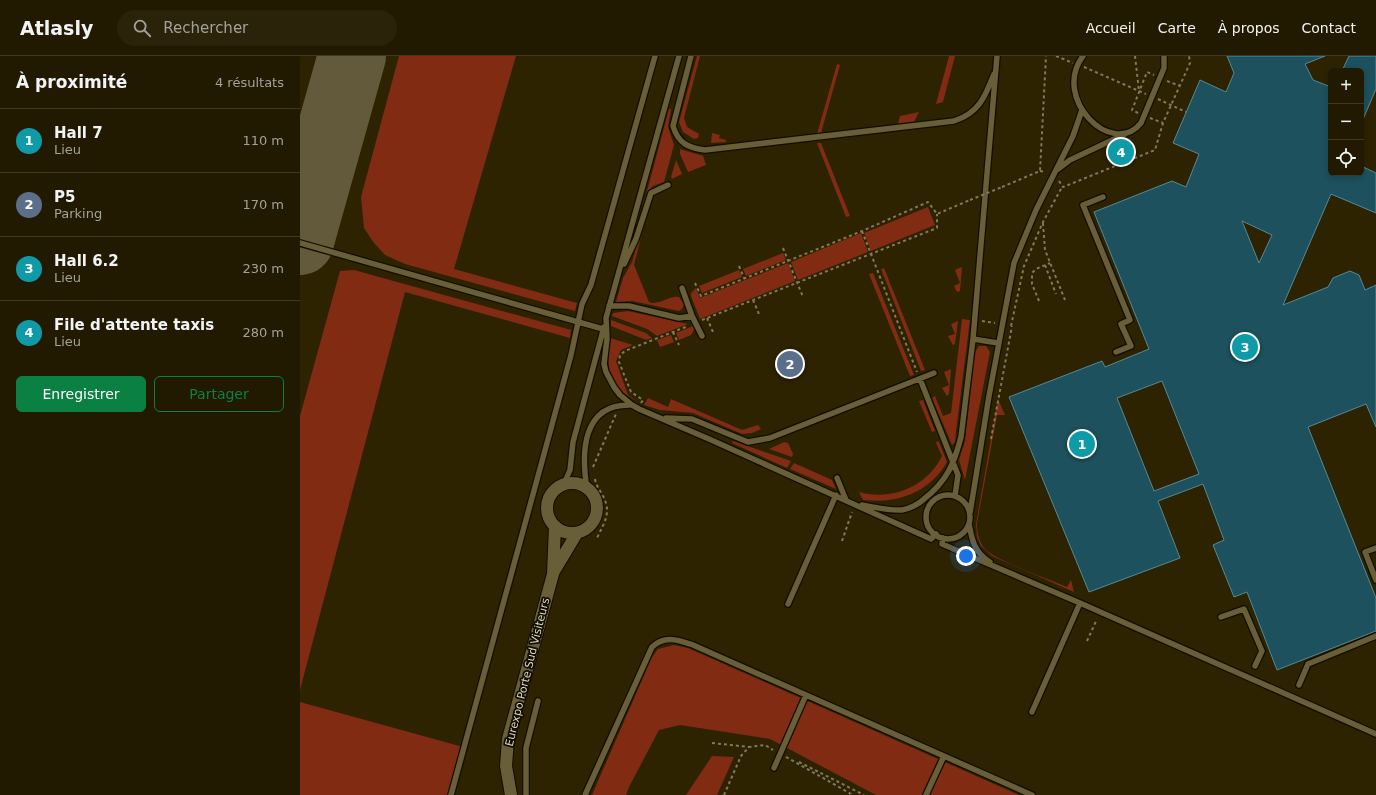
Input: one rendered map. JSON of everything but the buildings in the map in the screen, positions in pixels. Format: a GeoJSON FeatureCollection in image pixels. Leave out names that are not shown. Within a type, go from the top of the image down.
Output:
{"type":"FeatureCollection","features":[{"type":"Feature","properties":{"kind":"street"},"geometry":{"type":"LineString","coordinates":[[563,486],[580,485],[587,489]]}},
{"type":"Feature","properties":{"kind":"street","name":"Eurexpo Porte Sud Visiteurs"},"geometry":{"type":"LineString","coordinates":[[511,795],[506,766],[508,739],[553,574],[555,526],[548,512],[548,504],[556,490],[563,486]]}},
{"type":"Feature","properties":{"kind":"street","name":"Eurexpo Porte Sud Visiteurs"},"geometry":{"type":"LineString","coordinates":[[553,574],[576,533],[590,526],[597,511],[596,502],[593,495],[587,489]]}},
{"type":"Feature","properties":{"kind":"street"},"geometry":{"type":"LineString","coordinates":[[555,526],[561,530],[576,533]]}},
{"type":"Feature","properties":{"kind":"lane"},"geometry":{"type":"LineString","coordinates":[[451,795],[571,355],[577,321],[582,304],[591,285],[655,56]]}},
{"type":"Feature","properties":{"kind":"lane"},"geometry":{"type":"LineString","coordinates":[[563,486],[570,470],[573,442],[609,306],[679,56]]}},
{"type":"Feature","properties":{"kind":"lane"},"geometry":{"type":"LineString","coordinates":[[691,56],[673,126],[675,133],[683,144],[696,149],[705,150],[954,121],[969,115],[981,103],[997,67]]}},
{"type":"Feature","properties":{"kind":"lane"},"geometry":{"type":"LineString","coordinates":[[856,505],[902,510],[919,503],[940,486],[946,478],[961,437],[973,339],[998,56]]}},
{"type":"Feature","properties":{"kind":"lane"},"geometry":{"type":"LineString","coordinates":[[1083,56],[1078,65],[1074,80],[1075,96],[1082,110],[1099,127],[1116,133],[1126,134]]}},
{"type":"Feature","properties":{"kind":"lane"},"geometry":{"type":"LineString","coordinates":[[1058,169],[1070,160],[1137,128],[1141,123],[1153,97],[1164,68],[1164,56]]}},
{"type":"Feature","properties":{"kind":"lane"},"geometry":{"type":"LineString","coordinates":[[1014,574],[981,556],[973,544],[969,524],[970,512],[998,343],[1014,263],[1039,205],[1058,169],[1082,110]]}},
{"type":"Feature","properties":{"kind":"lane"},"geometry":{"type":"LineString","coordinates":[[617,278],[636,239],[651,193],[668,185]]}},
{"type":"Feature","properties":{"kind":"lane"},"geometry":{"type":"LineString","coordinates":[[1103,197],[1083,205],[1130,320],[1121,324],[1131,346],[1116,352]]}},
{"type":"Feature","properties":{"kind":"lane"},"geometry":{"type":"LineString","coordinates":[[300,243],[603,329]]}},
{"type":"Feature","properties":{"kind":"lane"},"geometry":{"type":"LineString","coordinates":[[682,288],[694,323],[702,336]]}},
{"type":"Feature","properties":{"kind":"lane"},"geometry":{"type":"LineString","coordinates":[[609,306],[629,306],[679,318],[692,316]]}},
{"type":"Feature","properties":{"kind":"lane"},"geometry":{"type":"LineString","coordinates":[[606,318],[607,339],[604,364],[606,372],[614,387],[632,405],[639,409],[836,495],[931,540],[1080,602],[1376,734]]}},
{"type":"Feature","properties":{"kind":"lane"},"geometry":{"type":"LineString","coordinates":[[973,339],[998,343]]}},
{"type":"Feature","properties":{"kind":"lane"},"geometry":{"type":"LineString","coordinates":[[661,418],[692,419],[748,442],[756,442],[905,386],[934,373]]}},
{"type":"Feature","properties":{"kind":"lane"},"geometry":{"type":"LineString","coordinates":[[920,379],[953,461],[958,482],[955,496]]}},
{"type":"Feature","properties":{"kind":"lane"},"geometry":{"type":"LineString","coordinates":[[587,489],[584,465],[586,445],[593,421],[608,408],[620,405],[632,405]]}},
{"type":"Feature","properties":{"kind":"lane"},"geometry":{"type":"LineString","coordinates":[[837,478],[846,500]]}},
{"type":"Feature","properties":{"kind":"lane"},"geometry":{"type":"LineString","coordinates":[[965,502],[976,480]]}},
{"type":"Feature","properties":{"kind":"lane"},"geometry":{"type":"LineString","coordinates":[[788,604],[836,495]]}},
{"type":"Feature","properties":{"kind":"lane"},"geometry":{"type":"LineString","coordinates":[[969,524],[966,530],[956,537],[943,538],[936,534],[928,523],[928,510],[930,504],[941,496],[955,496],[965,502],[970,512]]}},
{"type":"Feature","properties":{"kind":"lane"},"geometry":{"type":"LineString","coordinates":[[931,540],[936,534]]}},
{"type":"Feature","properties":{"kind":"lane"},"geometry":{"type":"LineString","coordinates":[[942,544],[943,538]]}},
{"type":"Feature","properties":{"kind":"lane"},"geometry":{"type":"LineString","coordinates":[[1376,548],[1365,552],[1376,580]]}},
{"type":"Feature","properties":{"kind":"lane"},"geometry":{"type":"LineString","coordinates":[[1032,712],[1080,602]]}},
{"type":"Feature","properties":{"kind":"lane"},"geometry":{"type":"LineString","coordinates":[[1221,617],[1244,609],[1262,651],[1255,666]]}},
{"type":"Feature","properties":{"kind":"lane"},"geometry":{"type":"LineString","coordinates":[[1299,685],[1308,664],[1376,636]]}},
{"type":"Feature","properties":{"kind":"lane"},"geometry":{"type":"LineString","coordinates":[[586,795],[647,657],[657,642],[672,639],[680,640],[1032,795]]}},
{"type":"Feature","properties":{"kind":"lane"},"geometry":{"type":"LineString","coordinates":[[774,768],[806,695]]}},
{"type":"Feature","properties":{"kind":"lane"},"geometry":{"type":"LineString","coordinates":[[526,795],[526,748],[538,701]]}},
{"type":"Feature","properties":{"kind":"lane"},"geometry":{"type":"LineString","coordinates":[[926,795],[944,756]]}},
{"type":"Feature","properties":{"kind":"path"},"geometry":{"type":"LineString","coordinates":[[937,214],[1040,171],[1046,56]]}},
{"type":"Feature","properties":{"kind":"path"},"geometry":{"type":"LineString","coordinates":[[1056,56],[1186,112]]}},
{"type":"Feature","properties":{"kind":"path"},"geometry":{"type":"LineString","coordinates":[[1135,56],[1139,91]]}},
{"type":"Feature","properties":{"kind":"path"},"geometry":{"type":"LineString","coordinates":[[639,409],[643,400],[630,392],[619,359],[625,351],[937,228],[937,214],[928,202],[862,231],[701,296],[695,283]]}},
{"type":"Feature","properties":{"kind":"path"},"geometry":{"type":"LineString","coordinates":[[1043,222],[1045,250],[1065,300]]}},
{"type":"Feature","properties":{"kind":"path"},"geometry":{"type":"LineString","coordinates":[[862,231],[920,379]]}},
{"type":"Feature","properties":{"kind":"path"},"geometry":{"type":"LineString","coordinates":[[783,248],[803,297]]}},
{"type":"Feature","properties":{"kind":"path"},"geometry":{"type":"LineString","coordinates":[[1039,301],[1032,284],[1032,273],[1036,269],[1050,263]]}},
{"type":"Feature","properties":{"kind":"path"},"geometry":{"type":"LineString","coordinates":[[1045,265],[1056,294]]}},
{"type":"Feature","properties":{"kind":"path"},"geometry":{"type":"LineString","coordinates":[[739,266],[744,278]]}},
{"type":"Feature","properties":{"kind":"path"},"geometry":{"type":"LineString","coordinates":[[753,300],[759,314]]}},
{"type":"Feature","properties":{"kind":"path"},"geometry":{"type":"LineString","coordinates":[[707,318],[713,332]]}},
{"type":"Feature","properties":{"kind":"path"},"geometry":{"type":"LineString","coordinates":[[990,441],[1012,326]]}},
{"type":"Feature","properties":{"kind":"path"},"geometry":{"type":"LineString","coordinates":[[673,331],[679,345]]}},
{"type":"Feature","properties":{"kind":"path"},"geometry":{"type":"LineString","coordinates":[[594,472],[593,466],[616,414],[622,414]]}},
{"type":"Feature","properties":{"kind":"path"},"geometry":{"type":"LineString","coordinates":[[594,477],[596,485],[604,498],[608,515],[597,538]]}},
{"type":"Feature","properties":{"kind":"path"},"geometry":{"type":"LineString","coordinates":[[842,541],[856,505]]}},
{"type":"Feature","properties":{"kind":"path"},"geometry":{"type":"LineString","coordinates":[[1088,641],[1100,612]]}},
{"type":"Feature","properties":{"kind":"path"},"geometry":{"type":"LineString","coordinates":[[712,743],[749,747]]}},
{"type":"Feature","properties":{"kind":"path"},"geometry":{"type":"LineString","coordinates":[[780,753],[864,795]]}},
{"type":"Feature","properties":{"kind":"shaded area"},"geometry":{"type":"Polygon","coordinates":[[[399,56],[516,56],[454,269],[577,303],[575,311],[405,264],[385,255],[374,243],[364,228],[361,197],[399,56]]]}},
{"type":"Feature","properties":{"kind":"shaded area"},"geometry":{"type":"Polygon","coordinates":[[[697,56],[700,56],[684,118],[687,127],[699,134],[698,138],[694,139],[683,132],[679,122],[697,56]]]}},
{"type":"Feature","properties":{"kind":"shaded area"},"geometry":{"type":"Polygon","coordinates":[[[949,56],[955,56],[943,102],[936,104],[949,56]]]}},
{"type":"Feature","properties":{"kind":"shaded area"},"geometry":{"type":"Polygon","coordinates":[[[837,64],[840,65],[821,133],[817,134],[837,64]]]}},
{"type":"Feature","properties":{"kind":"shaded area"},"geometry":{"type":"Polygon","coordinates":[[[669,109],[671,109],[668,127],[674,145],[664,182],[653,186],[648,191],[636,232],[669,109]]]}},
{"type":"Feature","properties":{"kind":"shaded area"},"geometry":{"type":"Polygon","coordinates":[[[919,112],[914,122],[898,124],[900,116],[919,112]]]}},
{"type":"Feature","properties":{"kind":"shaded area"},"geometry":{"type":"Polygon","coordinates":[[[712,133],[720,135],[719,138],[726,140],[726,142],[711,143],[712,133]]]}},
{"type":"Feature","properties":{"kind":"shaded area"},"geometry":{"type":"Polygon","coordinates":[[[817,143],[821,143],[850,216],[846,217],[817,143]]]}},
{"type":"Feature","properties":{"kind":"shaded area"},"geometry":{"type":"Polygon","coordinates":[[[680,149],[703,156],[706,165],[688,172],[680,154],[680,149]]]}},
{"type":"Feature","properties":{"kind":"shaded area"},"geometry":{"type":"Polygon","coordinates":[[[676,160],[682,174],[672,179],[671,177],[676,160]]]}},
{"type":"Feature","properties":{"kind":"shaded area"},"geometry":{"type":"Polygon","coordinates":[[[651,197],[634,265],[649,302],[656,303],[679,297],[684,304],[682,309],[679,311],[632,301],[616,302],[623,278],[632,262],[651,197]]]}},
{"type":"Feature","properties":{"kind":"shaded area"},"geometry":{"type":"Polygon","coordinates":[[[928,207],[935,225],[871,251],[864,233],[928,207]]]}},
{"type":"Feature","properties":{"kind":"shaded area"},"geometry":{"type":"Polygon","coordinates":[[[861,233],[868,252],[798,280],[791,262],[861,233]]]}},
{"type":"Feature","properties":{"kind":"shaded area"},"geometry":{"type":"Polygon","coordinates":[[[783,253],[786,260],[746,276],[743,269],[783,253]]]}},
{"type":"Feature","properties":{"kind":"shaded area"},"geometry":{"type":"Polygon","coordinates":[[[788,263],[795,281],[700,319],[691,296],[691,293],[696,288],[700,298],[788,263]]]}},
{"type":"Feature","properties":{"kind":"shaded area"},"geometry":{"type":"Polygon","coordinates":[[[962,267],[960,291],[957,292],[954,286],[960,283],[955,270],[962,267]]]}},
{"type":"Feature","properties":{"kind":"shaded area"},"geometry":{"type":"Polygon","coordinates":[[[884,268],[925,370],[921,371],[881,269],[884,268]]]}},
{"type":"Feature","properties":{"kind":"shaded area"},"geometry":{"type":"Polygon","coordinates":[[[354,270],[571,330],[570,338],[405,292],[300,690],[300,416],[340,271],[354,270]]]}},
{"type":"Feature","properties":{"kind":"shaded area"},"geometry":{"type":"Polygon","coordinates":[[[739,270],[742,277],[702,293],[699,286],[739,270]]]}},
{"type":"Feature","properties":{"kind":"shaded area"},"geometry":{"type":"Polygon","coordinates":[[[873,273],[914,375],[910,376],[869,274],[873,273]]]}},
{"type":"Feature","properties":{"kind":"shaded area"},"geometry":{"type":"Polygon","coordinates":[[[628,311],[688,324],[657,336],[647,329],[612,316],[613,313],[628,311]]]}},
{"type":"Feature","properties":{"kind":"shaded area"},"geometry":{"type":"Polygon","coordinates":[[[962,319],[970,320],[955,442],[952,445],[932,398],[935,396],[943,416],[951,413],[962,319]]]}},
{"type":"Feature","properties":{"kind":"shaded area"},"geometry":{"type":"Polygon","coordinates":[[[611,320],[646,333],[652,338],[646,340],[611,326],[611,320]]]}},
{"type":"Feature","properties":{"kind":"shaded area"},"geometry":{"type":"Polygon","coordinates":[[[958,321],[955,344],[953,345],[948,336],[955,334],[951,324],[958,321]]]}},
{"type":"Feature","properties":{"kind":"shaded area"},"geometry":{"type":"Polygon","coordinates":[[[693,326],[694,330],[691,335],[679,340],[676,333],[693,326]]]}},
{"type":"Feature","properties":{"kind":"shaded area"},"geometry":{"type":"Polygon","coordinates":[[[671,335],[674,342],[660,347],[657,340],[671,335]]]}},
{"type":"Feature","properties":{"kind":"shaded area"},"geometry":{"type":"Polygon","coordinates":[[[610,338],[633,345],[621,350],[616,361],[628,395],[637,401],[627,396],[615,383],[611,376],[608,359],[610,338]]]}},
{"type":"Feature","properties":{"kind":"shaded area"},"geometry":{"type":"Polygon","coordinates":[[[979,346],[986,346],[990,352],[965,480],[959,460],[965,441],[975,352],[979,346]]]}},
{"type":"Feature","properties":{"kind":"shaded area"},"geometry":{"type":"Polygon","coordinates":[[[951,369],[949,394],[947,396],[942,388],[949,385],[944,372],[951,369]]]}},
{"type":"Feature","properties":{"kind":"shaded area"},"geometry":{"type":"Polygon","coordinates":[[[648,398],[668,407],[671,399],[742,430],[758,425],[761,429],[752,433],[742,434],[693,413],[660,410],[644,405],[648,398]]]}},
{"type":"Feature","properties":{"kind":"shaded area"},"geometry":{"type":"Polygon","coordinates":[[[998,399],[1005,415],[997,415],[977,523],[978,534],[985,549],[991,554],[1013,565],[992,556],[981,546],[977,537],[976,524],[998,399]]]}},
{"type":"Feature","properties":{"kind":"shaded area"},"geometry":{"type":"Polygon","coordinates":[[[923,400],[935,431],[932,432],[919,401],[923,400]]]}},
{"type":"Feature","properties":{"kind":"shaded area"},"geometry":{"type":"Polygon","coordinates":[[[733,441],[791,461],[787,468],[732,443],[733,441]]]}},
{"type":"Feature","properties":{"kind":"shaded area"},"geometry":{"type":"Polygon","coordinates":[[[937,441],[939,442],[947,462],[940,473],[931,482],[921,489],[900,498],[876,501],[863,500],[859,492],[883,495],[895,493],[907,489],[927,476],[942,456],[936,443],[937,441]]]}},
{"type":"Feature","properties":{"kind":"shaded area"},"geometry":{"type":"Polygon","coordinates":[[[784,442],[788,443],[793,454],[792,457],[769,449],[784,442]]]}},
{"type":"Feature","properties":{"kind":"shaded area"},"geometry":{"type":"Polygon","coordinates":[[[794,463],[832,480],[836,489],[790,469],[794,463]]]}},
{"type":"Feature","properties":{"kind":"shaded area"},"geometry":{"type":"Polygon","coordinates":[[[1030,573],[1067,587],[1071,580],[1074,592],[1030,573]]]}},
{"type":"Feature","properties":{"kind":"shaded area"},"geometry":{"type":"Polygon","coordinates":[[[674,645],[688,648],[1019,795],[876,795],[770,739],[680,725],[659,730],[626,795],[592,795],[652,657],[658,649],[674,645]]]}},
{"type":"Feature","properties":{"kind":"shaded area"},"geometry":{"type":"Polygon","coordinates":[[[300,702],[463,747],[449,795],[300,795],[300,702]]]}},
{"type":"Feature","properties":{"kind":"shaded area"},"geometry":{"type":"Polygon","coordinates":[[[712,756],[734,757],[717,795],[686,795],[712,756]]]}},
{"type":"Feature","properties":{"kind":"taxiway"},"geometry":{"type":"LineString","coordinates":[[300,192],[319,172]]}},
{"type":"Feature","properties":{"kind":"runway"},"geometry":{"type":"LineString","coordinates":[[300,241],[352,56]]}},
{"type":"Feature","properties":{"kind":"place","name":"File d'attente taxis"},"geometry":{"type":"Point","coordinates":[1121,152]}},
{"type":"Feature","properties":{"kind":"place","name":"Hall 6.2"},"geometry":{"type":"Point","coordinates":[1245,347]}},
{"type":"Feature","properties":{"kind":"place","name":"P5"},"geometry":{"type":"Point","coordinates":[790,364]}},
{"type":"Feature","properties":{"kind":"place","name":"Hall 7"},"geometry":{"type":"Point","coordinates":[1082,444]}}]}
